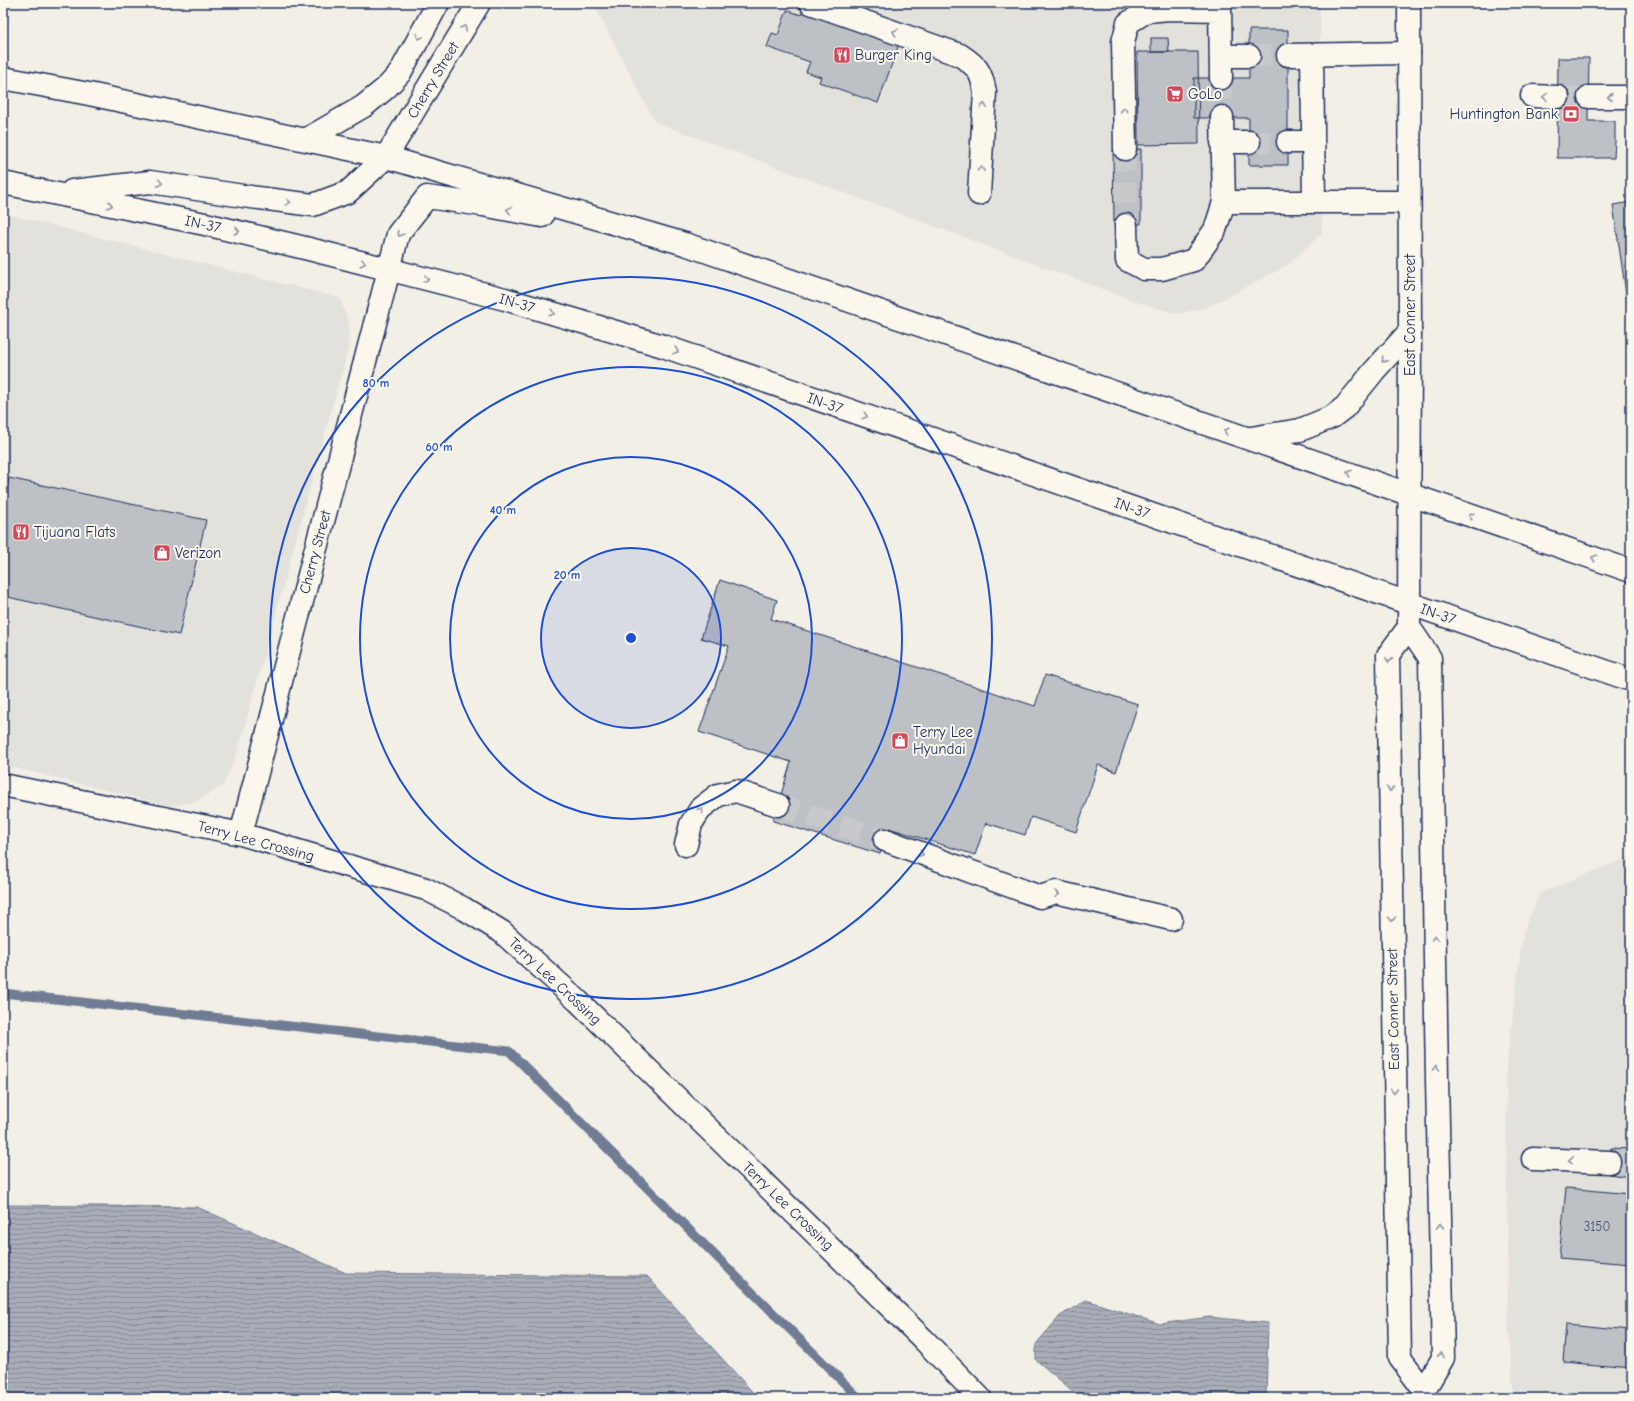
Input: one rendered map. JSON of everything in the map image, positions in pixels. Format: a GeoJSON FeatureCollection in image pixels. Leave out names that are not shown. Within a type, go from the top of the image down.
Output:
{"type":"FeatureCollection","features":[{"type":"Feature","properties":{"kind":"main road"},"geometry":{"type":"LineString","coordinates":[[307,139],[364,106],[386,88],[400,73],[438,3]]}},
{"type":"Feature","properties":{"kind":"main road","name":"Cherry Street"},"geometry":{"type":"LineString","coordinates":[[51,193],[150,182],[313,205],[348,192],[386,157],[480,3]]}},
{"type":"Feature","properties":{"kind":"main road"},"geometry":{"type":"LineString","coordinates":[[811,3],[960,55],[974,64],[982,76],[985,92],[980,194]]}},
{"type":"Feature","properties":{"kind":"main road","name":"East Conner Street"},"geometry":{"type":"LineString","coordinates":[[1409,3],[1410,494],[1408,603],[1409,627],[1430,658],[1436,1063],[1443,1358],[1424,1394],[1400,1358],[1396,1206],[1388,655],[1409,627]]}},
{"type":"Feature","properties":{"kind":"main road"},"geometry":{"type":"LineString","coordinates":[[1125,149],[1123,42],[1128,23],[1147,11],[1220,6],[1221,78]]}},
{"type":"Feature","properties":{"kind":"main road"},"geometry":{"type":"LineString","coordinates":[[1288,55],[1409,53]]}},
{"type":"Feature","properties":{"kind":"main road"},"geometry":{"type":"LineString","coordinates":[[1312,55],[1314,202]]}},
{"type":"Feature","properties":{"kind":"main road"},"geometry":{"type":"LineString","coordinates":[[1221,56],[1249,56]]}},
{"type":"Feature","properties":{"kind":"main road"},"geometry":{"type":"LineString","coordinates":[[3,78],[89,94],[307,139],[386,157],[685,244],[1631,571]]}},
{"type":"Feature","properties":{"kind":"main road"},"geometry":{"type":"LineString","coordinates":[[1532,96],[1558,97]]}},
{"type":"Feature","properties":{"kind":"main road"},"geometry":{"type":"LineString","coordinates":[[1589,97],[1631,97]]}},
{"type":"Feature","properties":{"kind":"main road"},"geometry":{"type":"LineString","coordinates":[[1126,225],[1127,260],[1144,269],[1162,269],[1194,260],[1215,230],[1224,202],[1222,117]]}},
{"type":"Feature","properties":{"kind":"main road"},"geometry":{"type":"LineString","coordinates":[[1222,142],[1249,142]]}},
{"type":"Feature","properties":{"kind":"main road"},"geometry":{"type":"LineString","coordinates":[[1288,142],[1314,142]]}},
{"type":"Feature","properties":{"kind":"main road","name":"IN-37"},"geometry":{"type":"LineString","coordinates":[[3,184],[205,224],[505,299],[663,346],[1631,680]]}},
{"type":"Feature","properties":{"kind":"main road","name":"Cherry Street"},"geometry":{"type":"LineString","coordinates":[[241,834],[398,234],[427,197],[483,204],[685,244]]}},
{"type":"Feature","properties":{"kind":"main road"},"geometry":{"type":"LineString","coordinates":[[1224,202],[1409,202]]}},
{"type":"Feature","properties":{"kind":"main road"},"geometry":{"type":"LineString","coordinates":[[1248,438],[1300,430],[1332,417],[1346,407],[1374,371],[1410,331]]}},
{"type":"Feature","properties":{"kind":"main road","name":"Terry Lee Crossing"},"geometry":{"type":"LineString","coordinates":[[3,785],[241,834],[426,889],[463,908],[502,932],[578,1001],[923,1339],[980,1398]]}},
{"type":"Feature","properties":{"kind":"main road"},"geometry":{"type":"LineString","coordinates":[[686,845],[691,824],[701,808],[718,795],[736,791],[778,805]]}},
{"type":"Feature","properties":{"kind":"main road"},"geometry":{"type":"LineString","coordinates":[[885,840],[1040,898],[1056,892],[1172,919]]}},
{"type":"Feature","properties":{"kind":"main road"},"geometry":{"type":"LineString","coordinates":[[1534,1159],[1609,1162]]}},
{"type":"Feature","properties":{"kind":"shaded area"},"geometry":{"type":"Polygon","coordinates":[[[593,3],[1320,3],[1322,233],[1288,265],[1208,307],[1178,314],[1137,302],[655,122],[593,3]]]}},
{"type":"Feature","properties":{"kind":"shaded area"},"geometry":{"type":"Polygon","coordinates":[[[3,213],[340,298],[349,323],[348,349],[238,751],[223,786],[194,802],[171,806],[3,765],[3,213]]]}},
{"type":"Feature","properties":{"kind":"shaded area"},"geometry":{"type":"Polygon","coordinates":[[[1631,856],[1631,1398],[1514,1398],[1508,1321],[1506,1070],[1523,932],[1540,893],[1631,856]]]}},
{"type":"Feature","properties":{"kind":"shaded area"},"geometry":{"type":"Polygon","coordinates":[[[3,1205],[197,1207],[346,1273],[647,1276],[758,1398],[3,1398],[3,1205]]]}},
{"type":"Feature","properties":{"kind":"shaded area"},"geometry":{"type":"Polygon","coordinates":[[[1086,1300],[1160,1324],[1209,1317],[1268,1323],[1266,1398],[1081,1398],[1036,1360],[1036,1344],[1060,1316],[1086,1300]]]}},
{"type":"Feature","properties":{"kind":"building","name":"Burger King"},"geometry":{"type":"Polygon","coordinates":[[[803,8],[899,44],[878,103],[819,82],[821,77],[806,72],[810,62],[767,47],[772,33],[778,35],[787,10],[801,15],[803,8]]]}},
{"type":"Feature","properties":{"kind":"building"},"geometry":{"type":"Polygon","coordinates":[[[1249,30],[1288,30],[1288,165],[1249,165],[1249,118],[1194,118],[1194,78],[1249,78],[1249,30]]]}},
{"type":"Feature","properties":{"kind":"building"},"geometry":{"type":"Polygon","coordinates":[[[1151,38],[1168,38],[1169,52],[1151,52],[1151,38]]]}},
{"type":"Feature","properties":{"kind":"building"},"geometry":{"type":"Polygon","coordinates":[[[1137,52],[1198,52],[1199,144],[1138,145],[1137,52]]]}},
{"type":"Feature","properties":{"kind":"building"},"geometry":{"type":"Polygon","coordinates":[[[1558,58],[1589,58],[1588,121],[1615,121],[1614,158],[1557,158],[1558,58]]]}},
{"type":"Feature","properties":{"kind":"building"},"geometry":{"type":"Polygon","coordinates":[[[1113,149],[1141,149],[1141,224],[1114,225],[1113,149]]]}},
{"type":"Feature","properties":{"kind":"building"},"geometry":{"type":"Polygon","coordinates":[[[1631,202],[1631,328],[1613,205],[1631,202]]]}},
{"type":"Feature","properties":{"kind":"building"},"geometry":{"type":"Polygon","coordinates":[[[9,478],[206,520],[179,635],[3,596],[3,507],[9,478]]]}},
{"type":"Feature","properties":{"kind":"building"},"geometry":{"type":"Polygon","coordinates":[[[720,580],[777,600],[771,619],[1035,706],[1045,675],[1138,704],[1116,772],[1098,765],[1076,832],[1031,817],[1025,835],[986,823],[975,855],[889,828],[880,854],[773,821],[791,762],[699,732],[729,646],[701,638],[720,580]]]}},
{"type":"Feature","properties":{"kind":"building"},"geometry":{"type":"Polygon","coordinates":[[[1611,1148],[1631,1149],[1631,1177],[1608,1174],[1611,1148]]]}},
{"type":"Feature","properties":{"kind":"building"},"geometry":{"type":"Polygon","coordinates":[[[1566,1188],[1631,1194],[1631,1264],[1559,1258],[1566,1188]]]}},
{"type":"Feature","properties":{"kind":"building"},"geometry":{"type":"Polygon","coordinates":[[[1566,1324],[1631,1330],[1631,1368],[1563,1362],[1566,1324]]]}},
{"type":"Feature","properties":{"kind":"waterway"},"geometry":{"type":"LineString","coordinates":[[3,993],[509,1051],[859,1398]]}},
{"type":"Feature","properties":{"kind":"tunnel"},"geometry":{"type":"LineString","coordinates":[[1249,56],[1288,55]]}},
{"type":"Feature","properties":{"kind":"tunnel"},"geometry":{"type":"LineString","coordinates":[[1221,78],[1222,117]]}},
{"type":"Feature","properties":{"kind":"tunnel"},"geometry":{"type":"LineString","coordinates":[[1558,97],[1589,97]]}},
{"type":"Feature","properties":{"kind":"tunnel"},"geometry":{"type":"LineString","coordinates":[[1249,142],[1288,142]]}},
{"type":"Feature","properties":{"kind":"tunnel"},"geometry":{"type":"LineString","coordinates":[[1125,149],[1126,225]]}},
{"type":"Feature","properties":{"kind":"tunnel"},"geometry":{"type":"LineString","coordinates":[[778,805],[885,840]]}},
{"type":"Feature","properties":{"kind":"tunnel"},"geometry":{"type":"LineString","coordinates":[[1609,1162],[1631,1163]]}},
{"type":"Feature","properties":{"kind":"place","name":"Burger King"},"geometry":{"type":"Point","coordinates":[842,55]}},
{"type":"Feature","properties":{"kind":"place","name":"GoLo"},"geometry":{"type":"Point","coordinates":[1175,94]}},
{"type":"Feature","properties":{"kind":"place","name":"Huntington Bank"},"geometry":{"type":"Point","coordinates":[1571,114]}},
{"type":"Feature","properties":{"kind":"place","name":"Tijuana Flats"},"geometry":{"type":"Point","coordinates":[21,532]}},
{"type":"Feature","properties":{"kind":"place","name":"Verizon"},"geometry":{"type":"Point","coordinates":[162,553]}},
{"type":"Feature","properties":{"kind":"place","name":"Terry Lee Hyundai"},"geometry":{"type":"Point","coordinates":[900,741]}}]}
